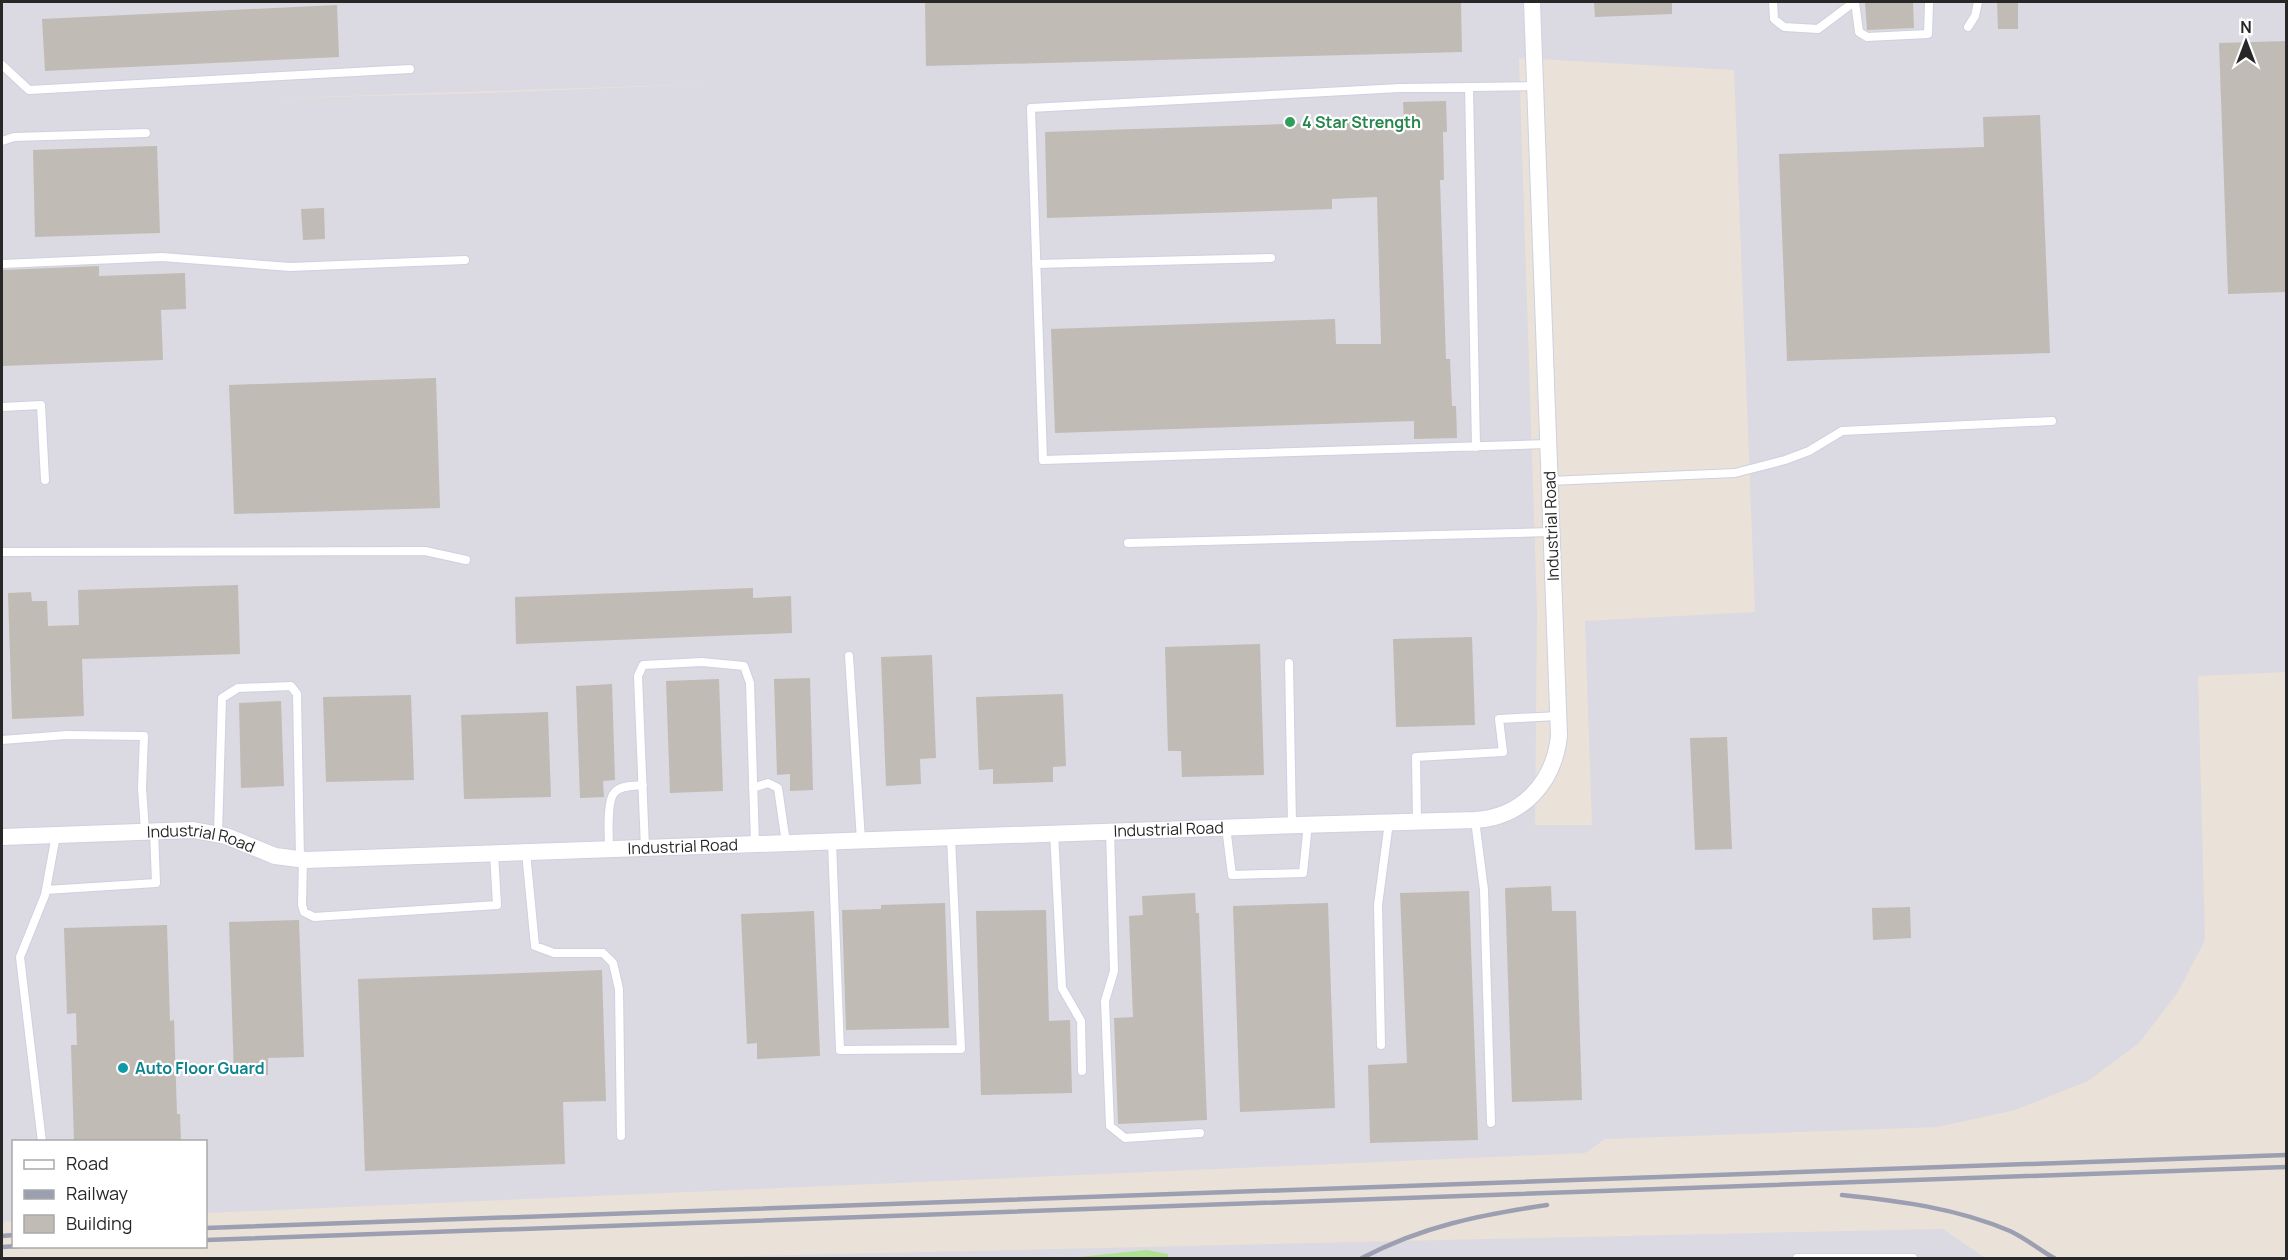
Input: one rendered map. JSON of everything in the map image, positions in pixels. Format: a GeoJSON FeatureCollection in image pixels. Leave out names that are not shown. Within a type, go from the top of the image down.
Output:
{"type":"FeatureCollection","features":[{"type":"Feature","properties":{"kind":"street","name":"Industrial Road"},"geometry":{"type":"LineString","coordinates":[[2,837],[193,830],[219,834],[275,856],[301,859],[951,838],[1226,826],[1474,820],[1501,815],[1521,806],[1537,792],[1550,774],[1557,753],[1558,716],[1532,2]]}},
{"type":"Feature","properties":{"kind":"lane"},"geometry":{"type":"LineString","coordinates":[[1773,2],[1774,19],[1784,27],[1818,29],[1855,2],[1859,32],[1867,37],[1928,34],[1929,2]]}},
{"type":"Feature","properties":{"kind":"lane"},"geometry":{"type":"LineString","coordinates":[[1968,27],[1975,16],[1978,2]]}},
{"type":"Feature","properties":{"kind":"lane"},"geometry":{"type":"LineString","coordinates":[[2,65],[29,90],[410,69]]}},
{"type":"Feature","properties":{"kind":"lane"},"geometry":{"type":"LineString","coordinates":[[1535,86],[1400,88],[1031,108],[1042,460],[1548,444]]}},
{"type":"Feature","properties":{"kind":"lane"},"geometry":{"type":"LineString","coordinates":[[1469,87],[1476,447]]}},
{"type":"Feature","properties":{"kind":"lane"},"geometry":{"type":"LineString","coordinates":[[2,141],[14,137],[146,134]]}},
{"type":"Feature","properties":{"kind":"lane"},"geometry":{"type":"LineString","coordinates":[[2,264],[162,257],[290,267],[465,260]]}},
{"type":"Feature","properties":{"kind":"lane"},"geometry":{"type":"LineString","coordinates":[[1036,264],[1270,258]]}},
{"type":"Feature","properties":{"kind":"lane"},"geometry":{"type":"LineString","coordinates":[[2,406],[41,405],[45,480]]}},
{"type":"Feature","properties":{"kind":"lane"},"geometry":{"type":"LineString","coordinates":[[1549,481],[1735,472],[1801,454],[1842,431],[2052,421]]}},
{"type":"Feature","properties":{"kind":"lane"},"geometry":{"type":"LineString","coordinates":[[1128,543],[1551,532]]}},
{"type":"Feature","properties":{"kind":"lane"},"geometry":{"type":"LineString","coordinates":[[2,552],[425,551],[466,560]]}},
{"type":"Feature","properties":{"kind":"lane"},"geometry":{"type":"LineString","coordinates":[[849,656],[861,840]]}},
{"type":"Feature","properties":{"kind":"lane"},"geometry":{"type":"LineString","coordinates":[[645,848],[638,676],[643,665],[702,662],[744,666],[750,683],[755,844]]}},
{"type":"Feature","properties":{"kind":"lane"},"geometry":{"type":"LineString","coordinates":[[1226,826],[1232,874],[1304,873],[1289,663]]}},
{"type":"Feature","properties":{"kind":"lane"},"geometry":{"type":"LineString","coordinates":[[219,834],[222,698],[238,688],[291,686],[297,694],[304,912],[314,917],[497,905],[494,853]]}},
{"type":"Feature","properties":{"kind":"lane"},"geometry":{"type":"LineString","coordinates":[[1417,821],[1416,757],[1503,752],[1499,719],[1558,716]]}},
{"type":"Feature","properties":{"kind":"lane"},"geometry":{"type":"LineString","coordinates":[[2,740],[67,735],[144,736],[142,788],[156,883],[46,890]]}},
{"type":"Feature","properties":{"kind":"lane"},"geometry":{"type":"LineString","coordinates":[[753,788],[768,783],[778,788],[786,843]]}},
{"type":"Feature","properties":{"kind":"lane"},"geometry":{"type":"LineString","coordinates":[[609,849],[611,799],[615,792],[643,785]]}},
{"type":"Feature","properties":{"kind":"lane"},"geometry":{"type":"LineString","coordinates":[[1474,820],[1484,890],[1491,1124]]}},
{"type":"Feature","properties":{"kind":"lane"},"geometry":{"type":"LineString","coordinates":[[1381,1045],[1378,905],[1389,822]]}},
{"type":"Feature","properties":{"kind":"lane"},"geometry":{"type":"LineString","coordinates":[[1110,830],[1114,971],[1105,1001],[1110,1126],[1125,1138],[1200,1133]]}},
{"type":"Feature","properties":{"kind":"lane"},"geometry":{"type":"LineString","coordinates":[[1054,832],[1062,988],[1081,1021],[1082,1071]]}},
{"type":"Feature","properties":{"kind":"lane"},"geometry":{"type":"LineString","coordinates":[[42,1140],[20,957],[46,890],[56,834]]}},
{"type":"Feature","properties":{"kind":"lane"},"geometry":{"type":"LineString","coordinates":[[832,842],[840,1050],[961,1049],[951,838]]}},
{"type":"Feature","properties":{"kind":"lane"},"geometry":{"type":"LineString","coordinates":[[526,852],[535,946],[554,953],[603,953],[613,963],[619,989],[621,1136]]}},
{"type":"Feature","properties":{"kind":"lane"},"geometry":{"type":"LineString","coordinates":[[1797,1258],[1913,1258]]}},
{"type":"Feature","properties":{"kind":"shaded area"},"geometry":{"type":"Polygon","coordinates":[[[2,2],[2286,2],[2286,672],[2198,676],[2205,940],[2178,992],[2139,1043],[2088,1081],[2015,1110],[1937,1127],[1605,1139],[1585,1153],[207,1213],[207,1140],[12,1140],[12,1221],[2,1222],[2,2]],[[1519,58],[1537,611],[1535,825],[1592,825],[1585,621],[1755,612],[1734,70],[1519,58]],[[710,84],[251,99],[483,93],[710,84]]]}},
{"type":"Feature","properties":{"kind":"shaded area"},"geometry":{"type":"Polygon","coordinates":[[[1943,1229],[1985,1258],[669,1258],[1487,1239],[1943,1229]]]}},
{"type":"Feature","properties":{"kind":"green space"},"geometry":{"type":"Polygon","coordinates":[[[1147,1250],[1168,1254],[1168,1258],[1070,1258],[1147,1250]]]}},
{"type":"Feature","properties":{"kind":"building"},"geometry":{"type":"Polygon","coordinates":[[[925,2],[1461,2],[1462,52],[926,66],[925,2]]]}},
{"type":"Feature","properties":{"kind":"building"},"geometry":{"type":"Polygon","coordinates":[[[1594,2],[1672,2],[1672,14],[1595,17],[1594,2]]]}},
{"type":"Feature","properties":{"kind":"building"},"geometry":{"type":"Polygon","coordinates":[[[1865,2],[1913,2],[1914,28],[1867,30],[1865,2]]]}},
{"type":"Feature","properties":{"kind":"building"},"geometry":{"type":"Polygon","coordinates":[[[1997,2],[2018,2],[2018,29],[1998,29],[1997,2]]]}},
{"type":"Feature","properties":{"kind":"building"},"geometry":{"type":"Polygon","coordinates":[[[337,5],[339,57],[45,71],[42,19],[337,5]]]}},
{"type":"Feature","properties":{"kind":"building"},"geometry":{"type":"Polygon","coordinates":[[[2286,41],[2286,292],[2228,294],[2219,43],[2286,41]]]}},
{"type":"Feature","properties":{"kind":"building"},"geometry":{"type":"Polygon","coordinates":[[[1446,101],[1447,132],[1443,132],[1444,180],[1440,180],[1446,359],[1450,359],[1452,406],[1456,406],[1457,438],[1414,439],[1414,421],[1055,433],[1051,329],[1335,319],[1336,344],[1381,344],[1377,197],[1332,199],[1332,209],[1047,218],[1045,132],[1404,120],[1403,102],[1446,101]]]}},
{"type":"Feature","properties":{"kind":"building"},"geometry":{"type":"Polygon","coordinates":[[[2040,115],[2050,353],[1787,361],[1779,154],[1984,147],[1983,117],[2040,115]]]}},
{"type":"Feature","properties":{"kind":"building"},"geometry":{"type":"Polygon","coordinates":[[[157,146],[160,233],[35,237],[33,150],[157,146]]]}},
{"type":"Feature","properties":{"kind":"building"},"geometry":{"type":"Polygon","coordinates":[[[324,208],[325,239],[303,240],[301,209],[324,208]]]}},
{"type":"Feature","properties":{"kind":"building"},"geometry":{"type":"Polygon","coordinates":[[[99,266],[99,276],[185,273],[186,309],[161,310],[163,360],[2,366],[2,270],[99,266]]]}},
{"type":"Feature","properties":{"kind":"building"},"geometry":{"type":"Polygon","coordinates":[[[436,378],[440,508],[234,514],[229,385],[436,378]]]}},
{"type":"Feature","properties":{"kind":"building"},"geometry":{"type":"Polygon","coordinates":[[[238,585],[240,654],[82,659],[84,716],[12,719],[8,593],[31,592],[32,601],[47,601],[48,626],[79,625],[78,590],[238,585]]]}},
{"type":"Feature","properties":{"kind":"building"},"geometry":{"type":"Polygon","coordinates":[[[753,588],[753,598],[791,596],[792,633],[516,644],[515,597],[753,588]]]}},
{"type":"Feature","properties":{"kind":"building"},"geometry":{"type":"Polygon","coordinates":[[[1472,637],[1475,725],[1396,727],[1393,639],[1472,637]]]}},
{"type":"Feature","properties":{"kind":"building"},"geometry":{"type":"Polygon","coordinates":[[[1260,644],[1264,775],[1182,777],[1181,751],[1168,751],[1165,647],[1260,644]]]}},
{"type":"Feature","properties":{"kind":"building"},"geometry":{"type":"Polygon","coordinates":[[[932,655],[936,758],[920,759],[921,784],[886,786],[881,657],[932,655]]]}},
{"type":"Feature","properties":{"kind":"building"},"geometry":{"type":"Polygon","coordinates":[[[810,678],[813,790],[790,791],[790,774],[777,775],[774,679],[810,678]]]}},
{"type":"Feature","properties":{"kind":"building"},"geometry":{"type":"Polygon","coordinates":[[[719,679],[723,791],[670,793],[666,681],[719,679]]]}},
{"type":"Feature","properties":{"kind":"building"},"geometry":{"type":"Polygon","coordinates":[[[612,684],[615,780],[603,781],[604,797],[580,798],[576,686],[612,684]]]}},
{"type":"Feature","properties":{"kind":"building"},"geometry":{"type":"Polygon","coordinates":[[[1063,694],[1066,766],[1053,767],[1053,782],[993,784],[993,769],[979,770],[976,697],[1063,694]]]}},
{"type":"Feature","properties":{"kind":"building"},"geometry":{"type":"Polygon","coordinates":[[[411,695],[414,780],[326,782],[323,697],[411,695]]]}},
{"type":"Feature","properties":{"kind":"building"},"geometry":{"type":"Polygon","coordinates":[[[281,701],[284,786],[241,788],[239,703],[281,701]]]}},
{"type":"Feature","properties":{"kind":"building"},"geometry":{"type":"Polygon","coordinates":[[[548,712],[551,797],[464,799],[461,715],[548,712]]]}},
{"type":"Feature","properties":{"kind":"building"},"geometry":{"type":"Polygon","coordinates":[[[1727,737],[1732,849],[1695,850],[1690,738],[1727,737]]]}},
{"type":"Feature","properties":{"kind":"building"},"geometry":{"type":"Polygon","coordinates":[[[1551,886],[1552,911],[1576,911],[1582,1100],[1512,1102],[1505,888],[1551,886]]]}},
{"type":"Feature","properties":{"kind":"building"},"geometry":{"type":"Polygon","coordinates":[[[1469,891],[1478,1140],[1370,1143],[1368,1065],[1407,1063],[1400,893],[1469,891]]]}},
{"type":"Feature","properties":{"kind":"building"},"geometry":{"type":"Polygon","coordinates":[[[1195,893],[1196,913],[1199,913],[1207,1120],[1118,1124],[1114,1018],[1133,1017],[1129,916],[1143,915],[1142,896],[1195,893]]]}},
{"type":"Feature","properties":{"kind":"building"},"geometry":{"type":"Polygon","coordinates":[[[945,903],[949,1028],[846,1030],[842,910],[881,909],[881,905],[945,903]]]}},
{"type":"Feature","properties":{"kind":"building"},"geometry":{"type":"Polygon","coordinates":[[[1328,903],[1335,1108],[1240,1112],[1233,906],[1328,903]]]}},
{"type":"Feature","properties":{"kind":"building"},"geometry":{"type":"Polygon","coordinates":[[[1910,907],[1911,938],[1873,940],[1872,908],[1910,907]]]}},
{"type":"Feature","properties":{"kind":"building"},"geometry":{"type":"Polygon","coordinates":[[[1046,910],[1049,1021],[1070,1020],[1072,1093],[981,1095],[976,911],[1046,910]]]}},
{"type":"Feature","properties":{"kind":"building"},"geometry":{"type":"Polygon","coordinates":[[[814,911],[820,1056],[757,1059],[757,1043],[747,1044],[741,914],[814,911]]]}},
{"type":"Feature","properties":{"kind":"building"},"geometry":{"type":"Polygon","coordinates":[[[299,920],[304,1057],[268,1058],[268,1075],[234,1076],[229,922],[299,920]]]}},
{"type":"Feature","properties":{"kind":"building"},"geometry":{"type":"Polygon","coordinates":[[[167,925],[170,1021],[174,1020],[177,1114],[180,1114],[181,1140],[74,1140],[71,1045],[77,1045],[76,1013],[67,1014],[64,928],[167,925]]]}},
{"type":"Feature","properties":{"kind":"building"},"geometry":{"type":"Polygon","coordinates":[[[602,970],[606,1101],[563,1102],[565,1164],[365,1171],[358,979],[602,970]]]}},
{"type":"Feature","properties":{"kind":"railway"},"geometry":{"type":"LineString","coordinates":[[207,1228],[2286,1155]]}},
{"type":"Feature","properties":{"kind":"railway"},"geometry":{"type":"LineString","coordinates":[[207,1240],[2286,1167]]}},
{"type":"Feature","properties":{"kind":"railway"},"geometry":{"type":"LineString","coordinates":[[1842,1195],[1906,1203],[1948,1211],[1990,1223],[2021,1237],[2054,1258]]}},
{"type":"Feature","properties":{"kind":"railway"},"geometry":{"type":"LineString","coordinates":[[1362,1258],[1407,1238],[1452,1223],[1547,1205]]}},
{"type":"Feature","properties":{"kind":"railway"},"geometry":{"type":"LineString","coordinates":[[2,1236],[12,1235]]}},
{"type":"Feature","properties":{"kind":"railway"},"geometry":{"type":"LineString","coordinates":[[2,1247],[12,1246]]}},
{"type":"Feature","properties":{"kind":"place","name":"4 Star Strength"},"geometry":{"type":"Point","coordinates":[1290,122]}},
{"type":"Feature","properties":{"kind":"place","name":"Auto Floor Guard"},"geometry":{"type":"Point","coordinates":[123,1068]}}]}
